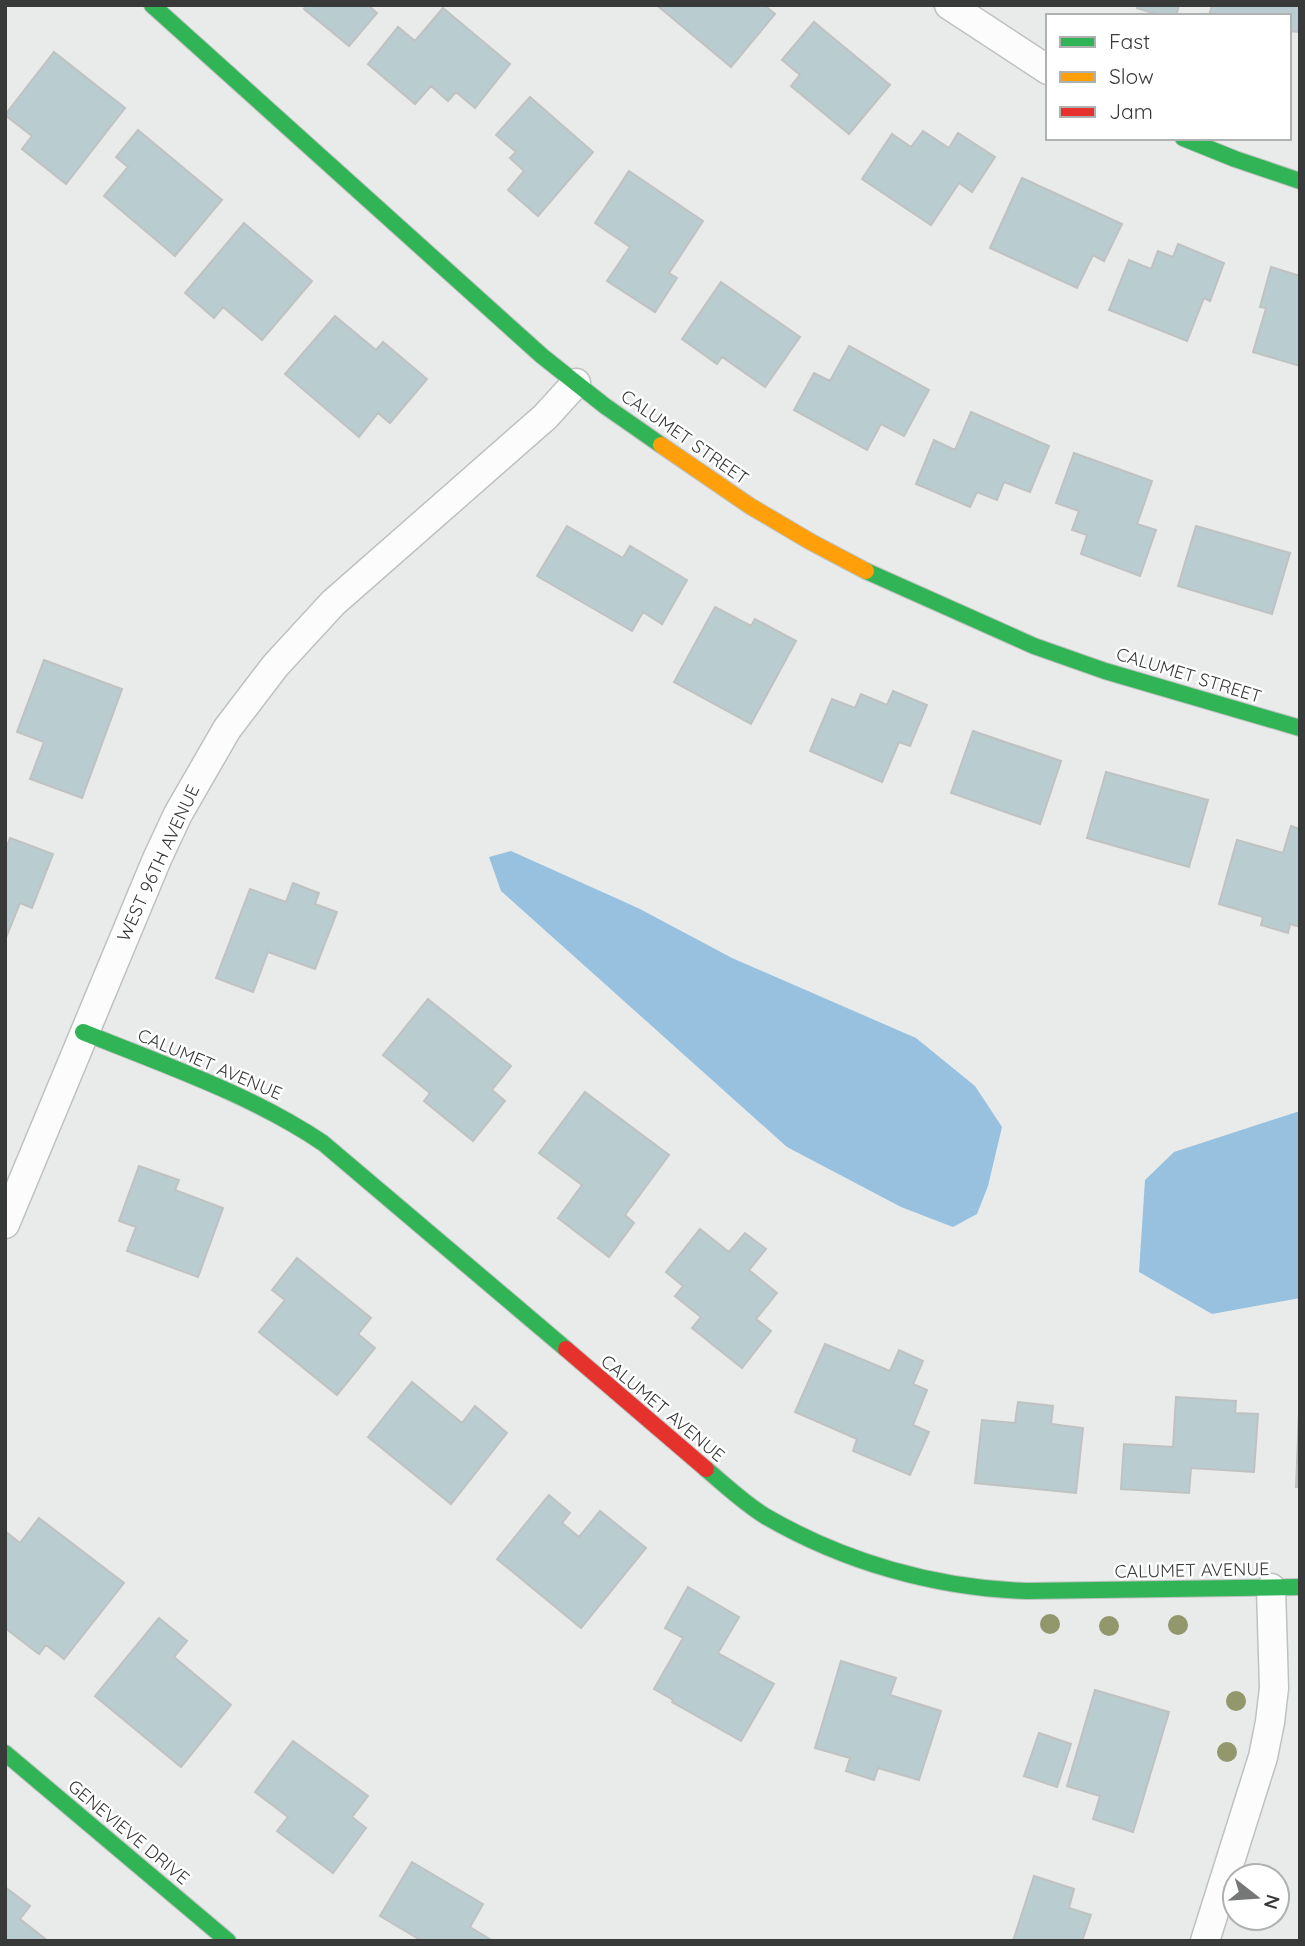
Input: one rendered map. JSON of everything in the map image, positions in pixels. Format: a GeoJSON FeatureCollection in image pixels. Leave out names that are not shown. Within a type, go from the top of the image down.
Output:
{"type":"FeatureCollection","features":[{"type":"Feature","properties":{"kind":"street","name":"CALUMET STREET"},"geometry":{"type":"LineString","coordinates":[[152,5],[542,356],[684,462],[750,506],[884,580],[1034,646],[1105,671],[1300,728]]}},
{"type":"Feature","properties":{"kind":"street"},"geometry":{"type":"LineString","coordinates":[[948,5],[1046,69]]}},
{"type":"Feature","properties":{"kind":"street"},"geometry":{"type":"LineString","coordinates":[[1188,140],[1300,181]]}},
{"type":"Feature","properties":{"kind":"street","name":"WEST 96TH AVENUE"},"geometry":{"type":"LineString","coordinates":[[5,1224],[83,1031],[178,814],[227,729],[275,666],[333,603],[545,417],[576,383]]}},
{"type":"Feature","properties":{"kind":"street","name":"CALUMET AVENUE"},"geometry":{"type":"LineString","coordinates":[[83,1031],[216,1086],[289,1120],[378,1189],[729,1489],[764,1515],[829,1549],[855,1560],[915,1576],[993,1590],[1300,1587]]}},
{"type":"Feature","properties":{"kind":"street"},"geometry":{"type":"LineString","coordinates":[[1205,1941],[1262,1757],[1270,1721],[1274,1688],[1271,1588]]}},
{"type":"Feature","properties":{"kind":"street","name":"GENEVIEVE DRIVE"},"geometry":{"type":"LineString","coordinates":[[5,1753],[228,1941]]}},
{"type":"Feature","properties":{"kind":"water"},"geometry":{"type":"Polygon","coordinates":[[[511,851],[638,908],[732,958],[916,1038],[975,1086],[1002,1127],[988,1186],[977,1214],[953,1227],[901,1207],[787,1147],[501,891],[489,857],[511,851]]]}},
{"type":"Feature","properties":{"kind":"water"},"geometry":{"type":"Polygon","coordinates":[[[1300,1111],[1300,1298],[1212,1314],[1139,1272],[1145,1180],[1174,1152],[1300,1111]]]}},
{"type":"Feature","properties":{"kind":"building"},"geometry":{"type":"Polygon","coordinates":[[[306,5],[368,5],[377,13],[349,46],[304,9],[306,5]]]}},
{"type":"Feature","properties":{"kind":"building"},"geometry":{"type":"Polygon","coordinates":[[[764,5],[775,14],[731,67],[659,7],[764,5]]]}},
{"type":"Feature","properties":{"kind":"building"},"geometry":{"type":"Polygon","coordinates":[[[1138,5],[1179,5],[1177,14],[1156,14],[1137,8],[1138,5]]]}},
{"type":"Feature","properties":{"kind":"building"},"geometry":{"type":"Polygon","coordinates":[[[1212,5],[1300,5],[1300,32],[1291,31],[1291,14],[1210,14],[1212,5]]]}},
{"type":"Feature","properties":{"kind":"building"},"geometry":{"type":"Polygon","coordinates":[[[443,8],[510,64],[475,108],[456,92],[448,101],[431,86],[415,104],[368,64],[398,27],[415,41],[443,8]]]}},
{"type":"Feature","properties":{"kind":"building"},"geometry":{"type":"Polygon","coordinates":[[[814,22],[890,85],[849,134],[791,86],[800,75],[782,60],[814,22]]]}},
{"type":"Feature","properties":{"kind":"building"},"geometry":{"type":"Polygon","coordinates":[[[54,52],[125,108],[66,184],[22,149],[32,136],[5,115],[54,52]]]}},
{"type":"Feature","properties":{"kind":"building"},"geometry":{"type":"Polygon","coordinates":[[[530,97],[593,152],[538,216],[508,190],[524,171],[510,158],[516,152],[496,135],[530,97]]]}},
{"type":"Feature","properties":{"kind":"building"},"geometry":{"type":"Polygon","coordinates":[[[138,130],[222,200],[175,256],[104,196],[128,167],[116,157],[138,130]]]}},
{"type":"Feature","properties":{"kind":"building"},"geometry":{"type":"Polygon","coordinates":[[[923,131],[949,148],[958,133],[995,157],[972,192],[959,183],[931,225],[862,179],[892,134],[911,147],[923,131]]]}},
{"type":"Feature","properties":{"kind":"building"},"geometry":{"type":"Polygon","coordinates":[[[629,171],[703,221],[669,273],[677,278],[655,312],[607,281],[630,247],[595,223],[629,171]]]}},
{"type":"Feature","properties":{"kind":"building"},"geometry":{"type":"Polygon","coordinates":[[[1022,178],[1122,224],[1104,261],[1093,255],[1077,288],[990,248],[1022,178]]]}},
{"type":"Feature","properties":{"kind":"building"},"geometry":{"type":"Polygon","coordinates":[[[244,223],[312,281],[262,340],[223,307],[214,318],[185,293],[244,223]]]}},
{"type":"Feature","properties":{"kind":"building"},"geometry":{"type":"Polygon","coordinates":[[[1178,244],[1224,263],[1210,301],[1204,298],[1187,341],[1109,310],[1129,260],[1151,269],[1158,251],[1173,257],[1178,244]]]}},
{"type":"Feature","properties":{"kind":"building"},"geometry":{"type":"Polygon","coordinates":[[[1271,267],[1300,276],[1300,366],[1253,352],[1266,308],[1260,307],[1271,267]]]}},
{"type":"Feature","properties":{"kind":"building"},"geometry":{"type":"Polygon","coordinates":[[[721,282],[800,337],[765,387],[722,357],[717,364],[682,339],[721,282]]]}},
{"type":"Feature","properties":{"kind":"building"},"geometry":{"type":"Polygon","coordinates":[[[335,316],[376,350],[383,342],[427,379],[390,423],[378,413],[359,437],[285,374],[335,316]]]}},
{"type":"Feature","properties":{"kind":"building"},"geometry":{"type":"Polygon","coordinates":[[[849,346],[929,390],[904,436],[881,424],[867,450],[794,410],[814,373],[830,381],[849,346]]]}},
{"type":"Feature","properties":{"kind":"building"},"geometry":{"type":"Polygon","coordinates":[[[971,412],[1049,446],[1030,492],[1004,482],[997,500],[977,492],[970,507],[916,484],[934,440],[955,450],[971,412]]]}},
{"type":"Feature","properties":{"kind":"building"},"geometry":{"type":"Polygon","coordinates":[[[1074,453],[1152,481],[1137,524],[1156,530],[1140,576],[1081,554],[1087,535],[1072,530],[1079,511],[1056,503],[1074,453]]]}},
{"type":"Feature","properties":{"kind":"building"},"geometry":{"type":"Polygon","coordinates":[[[567,526],[623,558],[630,546],[687,580],[662,624],[643,612],[632,631],[537,576],[567,526]]]}},
{"type":"Feature","properties":{"kind":"building"},"geometry":{"type":"Polygon","coordinates":[[[1196,526],[1290,553],[1272,614],[1178,586],[1196,526]]]}},
{"type":"Feature","properties":{"kind":"building"},"geometry":{"type":"Polygon","coordinates":[[[715,607],[751,626],[755,619],[796,641],[751,724],[674,682],[715,607]]]}},
{"type":"Feature","properties":{"kind":"building"},"geometry":{"type":"Polygon","coordinates":[[[44,660],[122,689],[82,798],[30,779],[44,742],[17,732],[44,660]]]}},
{"type":"Feature","properties":{"kind":"building"},"geometry":{"type":"Polygon","coordinates":[[[893,691],[927,705],[910,746],[899,742],[882,782],[810,751],[832,699],[855,708],[861,694],[887,705],[893,691]]]}},
{"type":"Feature","properties":{"kind":"building"},"geometry":{"type":"Polygon","coordinates":[[[973,731],[1061,761],[1040,824],[951,793],[973,731]]]}},
{"type":"Feature","properties":{"kind":"building"},"geometry":{"type":"Polygon","coordinates":[[[1106,772],[1208,800],[1189,867],[1087,838],[1106,772]]]}},
{"type":"Feature","properties":{"kind":"building"},"geometry":{"type":"Polygon","coordinates":[[[1291,826],[1300,829],[1300,927],[1290,924],[1288,933],[1261,925],[1263,917],[1219,904],[1237,840],[1283,853],[1291,826]]]}},
{"type":"Feature","properties":{"kind":"building"},"geometry":{"type":"Polygon","coordinates":[[[10,838],[53,854],[32,908],[20,903],[5,940],[5,851],[10,838]]]}},
{"type":"Feature","properties":{"kind":"building"},"geometry":{"type":"Polygon","coordinates":[[[293,883],[319,893],[315,904],[337,912],[315,969],[268,952],[253,992],[216,978],[250,889],[286,902],[293,883]]]}},
{"type":"Feature","properties":{"kind":"building"},"geometry":{"type":"Polygon","coordinates":[[[428,999],[511,1066],[492,1090],[505,1101],[473,1141],[424,1101],[430,1093],[383,1055],[428,999]]]}},
{"type":"Feature","properties":{"kind":"building"},"geometry":{"type":"Polygon","coordinates":[[[585,1092],[669,1155],[625,1215],[634,1223],[609,1257],[558,1218],[582,1185],[539,1153],[585,1092]]]}},
{"type":"Feature","properties":{"kind":"building"},"geometry":{"type":"Polygon","coordinates":[[[139,1166],[179,1180],[175,1190],[223,1208],[198,1277],[127,1251],[136,1227],[119,1221],[139,1166]]]}},
{"type":"Feature","properties":{"kind":"building"},"geometry":{"type":"Polygon","coordinates":[[[700,1229],[729,1252],[745,1233],[766,1249],[749,1270],[777,1293],[756,1319],[771,1331],[742,1368],[692,1328],[701,1317],[675,1296],[683,1286],[666,1272],[700,1229]]]}},
{"type":"Feature","properties":{"kind":"building"},"geometry":{"type":"Polygon","coordinates":[[[297,1258],[371,1318],[358,1334],[375,1348],[337,1395],[259,1332],[285,1300],[272,1290],[297,1258]]]}},
{"type":"Feature","properties":{"kind":"building"},"geometry":{"type":"Polygon","coordinates":[[[825,1344],[890,1371],[899,1350],[923,1361],[913,1384],[927,1390],[913,1425],[929,1432],[910,1475],[853,1451],[857,1439],[795,1412],[825,1344]]]}},
{"type":"Feature","properties":{"kind":"building"},"geometry":{"type":"Polygon","coordinates":[[[412,1382],[462,1423],[475,1406],[507,1433],[451,1504],[368,1437],[412,1382]]]}},
{"type":"Feature","properties":{"kind":"building"},"geometry":{"type":"Polygon","coordinates":[[[1300,1387],[1300,1487],[1296,1487],[1300,1387]]]}},
{"type":"Feature","properties":{"kind":"building"},"geometry":{"type":"Polygon","coordinates":[[[1176,1397],[1236,1401],[1235,1413],[1258,1414],[1254,1472],[1191,1468],[1189,1493],[1121,1489],[1124,1444],[1173,1447],[1176,1397]]]}},
{"type":"Feature","properties":{"kind":"building"},"geometry":{"type":"Polygon","coordinates":[[[1018,1402],[1053,1406],[1051,1424],[1083,1428],[1076,1493],[975,1483],[982,1420],[1015,1423],[1018,1402]]]}},
{"type":"Feature","properties":{"kind":"building"},"geometry":{"type":"Polygon","coordinates":[[[549,1495],[570,1513],[562,1523],[579,1537],[600,1511],[646,1548],[581,1628],[497,1559],[549,1495]]]}},
{"type":"Feature","properties":{"kind":"building"},"geometry":{"type":"Polygon","coordinates":[[[39,1518],[124,1583],[64,1659],[46,1645],[39,1654],[5,1628],[5,1531],[20,1543],[39,1518]]]}},
{"type":"Feature","properties":{"kind":"building"},"geometry":{"type":"Polygon","coordinates":[[[688,1587],[739,1617],[718,1653],[774,1684],[741,1741],[654,1689],[683,1638],[665,1628],[688,1587]]]}},
{"type":"Feature","properties":{"kind":"building"},"geometry":{"type":"Polygon","coordinates":[[[159,1618],[187,1641],[174,1657],[231,1705],[181,1767],[95,1696],[159,1618]]]}},
{"type":"Feature","properties":{"kind":"building"},"geometry":{"type":"Polygon","coordinates":[[[841,1661],[896,1678],[890,1695],[941,1711],[919,1780],[878,1768],[874,1780],[846,1771],[850,1758],[815,1748],[841,1661]]]}},
{"type":"Feature","properties":{"kind":"building"},"geometry":{"type":"Polygon","coordinates":[[[1095,1690],[1169,1712],[1133,1832],[1093,1819],[1100,1796],[1067,1786],[1095,1690]]]}},
{"type":"Feature","properties":{"kind":"building"},"geometry":{"type":"Polygon","coordinates":[[[1039,1733],[1071,1744],[1057,1787],[1024,1776],[1039,1733]]]}},
{"type":"Feature","properties":{"kind":"building"},"geometry":{"type":"Polygon","coordinates":[[[293,1741],[368,1796],[352,1817],[366,1828],[333,1873],[277,1831],[288,1817],[255,1792],[293,1741]]]}},
{"type":"Feature","properties":{"kind":"building"},"geometry":{"type":"Polygon","coordinates":[[[412,1862],[483,1904],[470,1927],[493,1941],[422,1941],[380,1916],[412,1862]]]}},
{"type":"Feature","properties":{"kind":"building"},"geometry":{"type":"Polygon","coordinates":[[[1034,1876],[1074,1889],[1069,1908],[1091,1915],[1082,1941],[1013,1941],[1034,1876]]]}},
{"type":"Feature","properties":{"kind":"building"},"geometry":{"type":"Polygon","coordinates":[[[5,1887],[30,1906],[20,1919],[48,1941],[5,1941],[5,1887]]]}},
{"type":"Feature","properties":{"kind":"traffic: fast"},"geometry":{"type":"LineString","coordinates":[[152,5],[542,356],[605,406],[661,445]]}},
{"type":"Feature","properties":{"kind":"traffic: fast"},"geometry":{"type":"LineString","coordinates":[[1188,140],[1300,181]]}},
{"type":"Feature","properties":{"kind":"traffic: fast"},"geometry":{"type":"LineString","coordinates":[[866,571],[1034,646],[1105,671],[1300,728]]}},
{"type":"Feature","properties":{"kind":"traffic: fast"},"geometry":{"type":"LineString","coordinates":[[83,1032],[236,1095],[323,1143],[566,1349]]}},
{"type":"Feature","properties":{"kind":"traffic: fast"},"geometry":{"type":"LineString","coordinates":[[706,1469],[757,1511],[795,1532],[858,1559],[924,1578],[992,1589],[1026,1591],[1300,1587]]}},
{"type":"Feature","properties":{"kind":"traffic: fast"},"geometry":{"type":"LineString","coordinates":[[5,1753],[228,1941]]}},
{"type":"Feature","properties":{"kind":"traffic: slow"},"geometry":{"type":"LineString","coordinates":[[661,445],[750,506],[866,571]]}},
{"type":"Feature","properties":{"kind":"traffic: jam"},"geometry":{"type":"LineString","coordinates":[[566,1349],[706,1469]]}}]}
